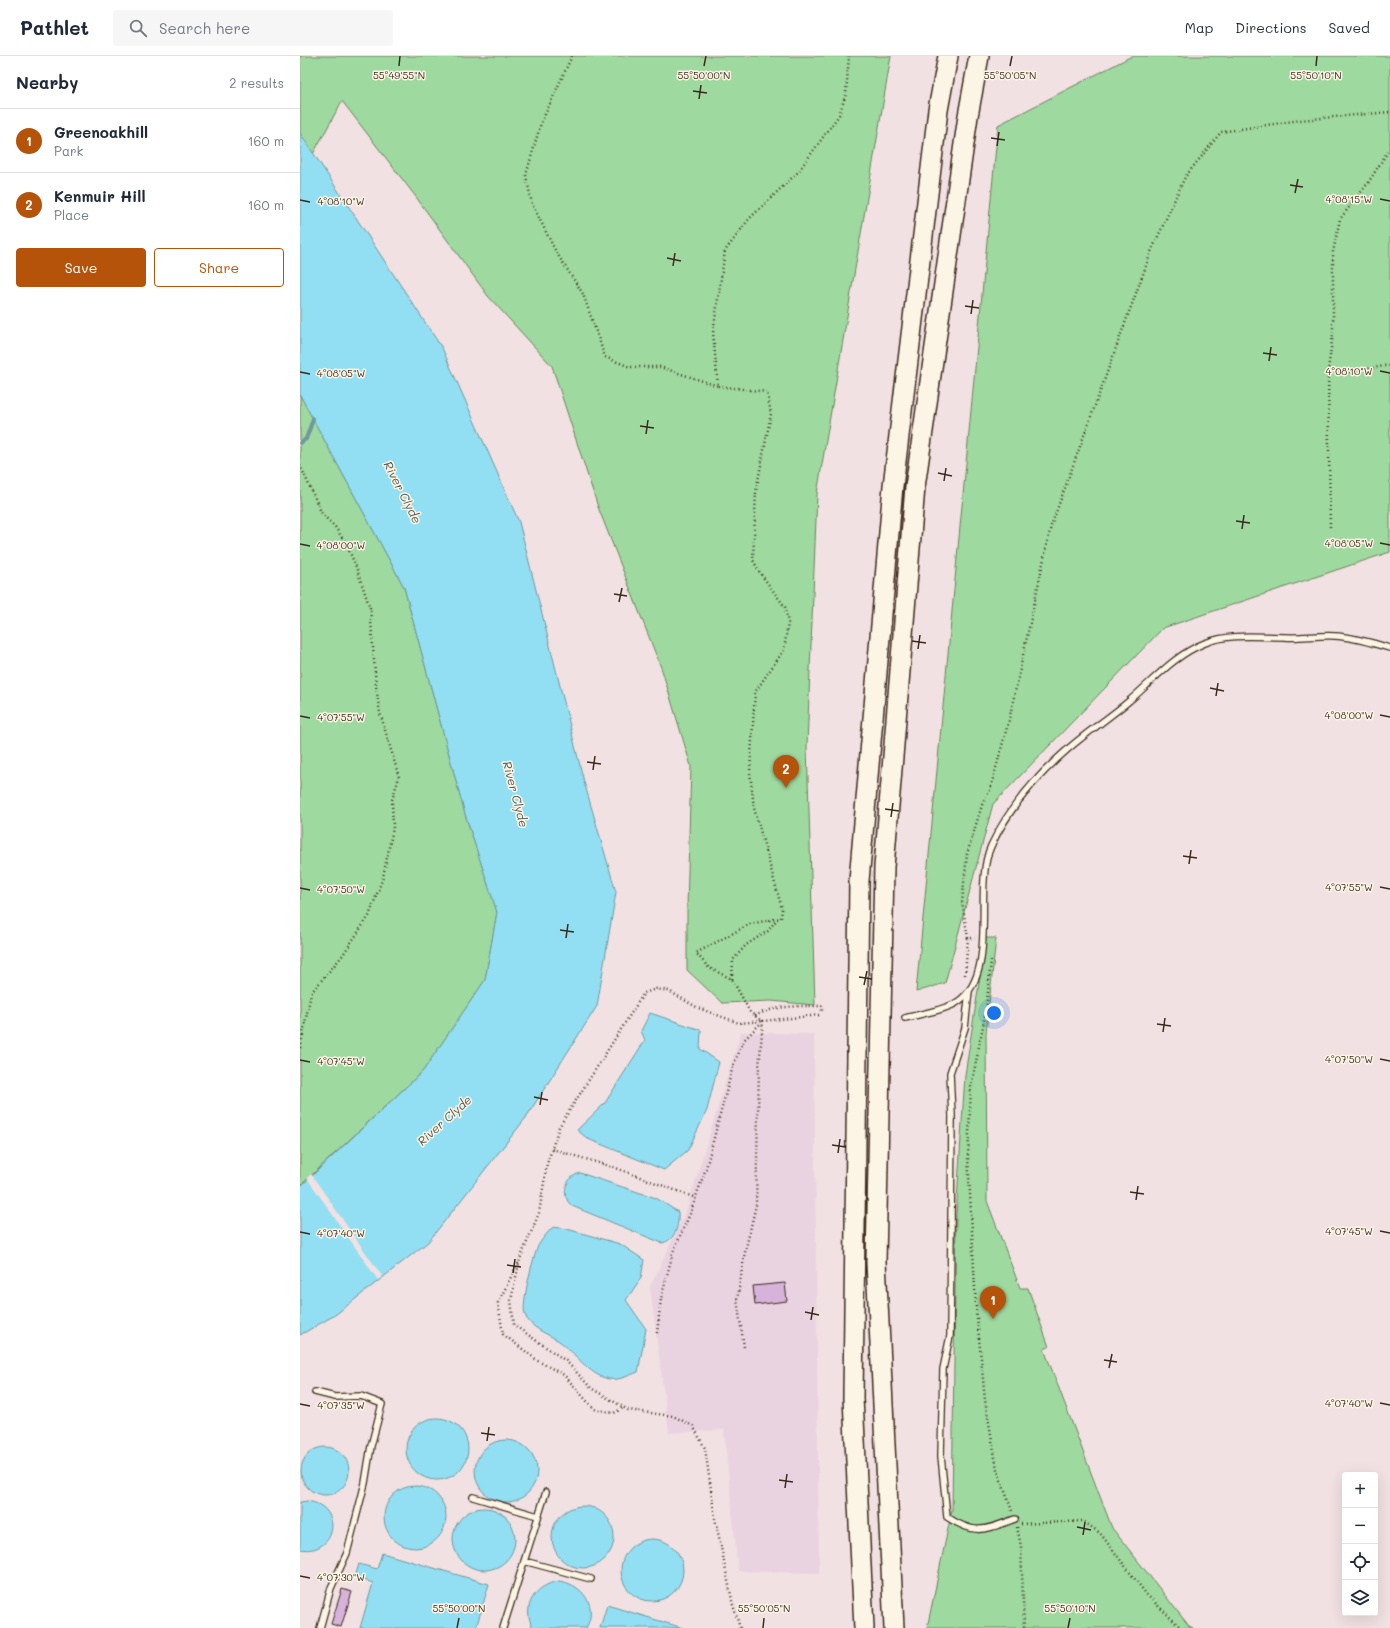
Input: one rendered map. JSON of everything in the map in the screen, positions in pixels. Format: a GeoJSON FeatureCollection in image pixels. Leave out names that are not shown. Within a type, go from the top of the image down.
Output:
{"type":"FeatureCollection","features":[{"type":"Feature","properties":{"kind":"highway"},"geometry":{"type":"LineString","coordinates":[[864,1628],[853,1374],[859,881],[893,486],[938,110],[948,56]]}},
{"type":"Feature","properties":{"kind":"highway"},"geometry":{"type":"LineString","coordinates":[[894,1628],[876,1262],[884,867],[915,487],[968,116],[979,56]]}},
{"type":"Feature","properties":{"kind":"highway"},"geometry":{"type":"LineString","coordinates":[[858,1516],[858,1628]]}},
{"type":"Feature","properties":{"kind":"lane"},"geometry":{"type":"LineString","coordinates":[[905,1018],[958,1002],[969,991],[975,981],[979,967],[986,864],[990,848],[1001,825],[1025,792],[1067,749],[1127,702],[1173,661],[1205,643],[1226,637],[1336,636],[1363,640],[1390,648]]}},
{"type":"Feature","properties":{"kind":"lane"},"geometry":{"type":"LineString","coordinates":[[969,991],[965,1028],[950,1073],[952,1116],[950,1336],[943,1369],[941,1456],[947,1517],[962,1527],[984,1530],[1015,1519]]}},
{"type":"Feature","properties":{"kind":"lane"},"geometry":{"type":"LineString","coordinates":[[315,1392],[335,1397],[361,1396],[382,1404],[371,1446],[365,1483],[347,1553],[331,1588],[320,1628]]}},
{"type":"Feature","properties":{"kind":"lane"},"geometry":{"type":"LineString","coordinates":[[503,1628],[546,1492]]}},
{"type":"Feature","properties":{"kind":"lane"},"geometry":{"type":"LineString","coordinates":[[473,1497],[538,1516]]}},
{"type":"Feature","properties":{"kind":"lane"},"geometry":{"type":"LineString","coordinates":[[524,1560],[591,1579]]}},
{"type":"Feature","properties":{"kind":"path"},"geometry":{"type":"LineString","coordinates":[[572,56],[541,123],[526,175],[532,204],[556,252],[583,294],[605,357],[630,367],[660,367],[718,386],[767,392],[771,414],[756,491],[753,560],[760,573],[785,607],[788,623],[784,650],[755,692],[750,772],[754,808],[782,909],[781,918],[778,919],[768,931],[746,945],[733,960],[732,979],[750,1012],[763,1022]]}},
{"type":"Feature","properties":{"kind":"path"},"geometry":{"type":"LineString","coordinates":[[718,386],[713,333],[725,251],[749,219],[798,172],[839,115],[846,94],[849,56]]}},
{"type":"Feature","properties":{"kind":"path"},"geometry":{"type":"LineString","coordinates":[[963,979],[966,973],[968,938],[962,903],[967,854],[982,805],[990,790],[1009,720],[1051,526],[1150,252],[1185,177],[1221,132],[1300,120],[1390,112]]}},
{"type":"Feature","properties":{"kind":"path"},"geometry":{"type":"LineString","coordinates":[[1330,530],[1328,370],[1333,334],[1333,252],[1340,219],[1368,183],[1390,148]]}},
{"type":"Feature","properties":{"kind":"path"},"geometry":{"type":"LineString","coordinates":[[1328,370],[1350,372],[1390,365]]}},
{"type":"Feature","properties":{"kind":"path"},"geometry":{"type":"LineString","coordinates":[[300,465],[322,514],[335,527],[345,542],[355,564],[370,608],[376,686],[380,713],[399,777],[392,800],[392,835],[383,877],[371,910],[342,956],[311,994],[300,1049]]}},
{"type":"Feature","properties":{"kind":"path"},"geometry":{"type":"LineString","coordinates":[[732,979],[709,968],[696,953],[750,924],[778,919]]}},
{"type":"Feature","properties":{"kind":"path"},"geometry":{"type":"LineString","coordinates":[[968,938],[982,938]]}},
{"type":"Feature","properties":{"kind":"path"},"geometry":{"type":"LineString","coordinates":[[991,953],[986,1011],[971,1087],[968,1156],[976,1307],[984,1400],[997,1469],[1015,1519]]}},
{"type":"Feature","properties":{"kind":"path"},"geometry":{"type":"LineString","coordinates":[[624,1408],[614,1413],[594,1409],[564,1375],[538,1361],[503,1334],[498,1303],[520,1259],[539,1213],[547,1164],[559,1127],[644,992],[656,989],[669,991],[698,1008],[739,1023],[763,1022],[820,1015]]}},
{"type":"Feature","properties":{"kind":"path"},"geometry":{"type":"LineString","coordinates":[[755,1016],[763,1012],[790,1007],[822,1006],[822,1011]]}},
{"type":"Feature","properties":{"kind":"path"},"geometry":{"type":"LineString","coordinates":[[657,1333],[661,1299],[673,1252],[696,1198],[721,1118],[733,1066],[744,1040],[763,1022]]}},
{"type":"Feature","properties":{"kind":"path"},"geometry":{"type":"LineString","coordinates":[[744,1347],[737,1300],[745,1252],[756,1205],[759,1067],[763,1022]]}},
{"type":"Feature","properties":{"kind":"path"},"geometry":{"type":"LineString","coordinates":[[552,1149],[616,1168],[696,1198]]}},
{"type":"Feature","properties":{"kind":"path"},"geometry":{"type":"LineString","coordinates":[[520,1259],[511,1300],[514,1325],[566,1360],[591,1388],[624,1408],[628,1410],[674,1416],[693,1426],[705,1448],[717,1525],[733,1605],[740,1628]]}},
{"type":"Feature","properties":{"kind":"path"},"geometry":{"type":"LineString","coordinates":[[1024,1628],[1021,1546],[1016,1524],[1083,1521],[1100,1533],[1148,1595],[1181,1628]]}},
{"type":"Feature","properties":{"kind":"shaded area"},"geometry":{"type":"Polygon","coordinates":[[[741,1032],[814,1034],[819,1573],[738,1571],[724,1430],[669,1433],[650,1287],[686,1211],[741,1032]]]}},
{"type":"Feature","properties":{"kind":"green space"},"geometry":{"type":"Polygon","coordinates":[[[300,56],[891,56],[817,494],[807,746],[815,1005],[771,1001],[722,1003],[687,970],[687,908],[691,766],[662,670],[598,507],[552,366],[488,296],[416,197],[342,101],[313,154],[300,133],[300,56]]]}},
{"type":"Feature","properties":{"kind":"green space"},"geometry":{"type":"Polygon","coordinates":[[[1132,56],[1390,56],[1390,552],[1163,628],[993,804],[945,983],[916,992],[998,125],[1132,56]]]}},
{"type":"Feature","properties":{"kind":"green space"},"geometry":{"type":"Polygon","coordinates":[[[300,395],[404,587],[465,814],[497,912],[485,980],[423,1071],[300,1186],[300,395]]]}},
{"type":"Feature","properties":{"kind":"green space"},"geometry":{"type":"Polygon","coordinates":[[[986,938],[996,938],[986,1033],[987,1201],[1020,1288],[1028,1288],[1049,1347],[1044,1349],[1112,1528],[1189,1626],[1193,1628],[927,1628],[952,1510],[956,1216],[965,1075],[986,938]]]}},
{"type":"Feature","properties":{"kind":"water","name":"River Clyde"},"geometry":{"type":"Polygon","coordinates":[[[300,133],[442,348],[519,522],[584,782],[616,892],[597,1006],[525,1119],[428,1242],[335,1315],[300,1335],[300,1187],[423,1071],[485,980],[497,912],[465,814],[404,587],[300,395],[300,133]]]}},
{"type":"Feature","properties":{"kind":"water"},"geometry":{"type":"Polygon","coordinates":[[[650,1013],[701,1030],[700,1049],[719,1062],[707,1110],[688,1150],[664,1170],[588,1139],[577,1130],[605,1103],[645,1040],[641,1031],[650,1013]]]}},
{"type":"Feature","properties":{"kind":"water"},"geometry":{"type":"Polygon","coordinates":[[[580,1173],[656,1198],[678,1212],[676,1231],[671,1239],[662,1243],[572,1206],[566,1197],[566,1187],[571,1178],[580,1173]]]}},
{"type":"Feature","properties":{"kind":"water"},"geometry":{"type":"Polygon","coordinates":[[[553,1227],[567,1229],[620,1244],[644,1260],[641,1278],[626,1300],[646,1329],[638,1372],[616,1379],[601,1377],[588,1368],[559,1341],[535,1327],[527,1320],[524,1309],[528,1280],[533,1260],[538,1246],[553,1227]]]}},
{"type":"Feature","properties":{"kind":"water"},"geometry":{"type":"Polygon","coordinates":[[[437,1418],[449,1420],[459,1427],[466,1437],[468,1449],[466,1461],[459,1471],[449,1478],[437,1480],[425,1478],[415,1471],[408,1461],[406,1449],[408,1437],[415,1427],[425,1420],[437,1418]]]}},
{"type":"Feature","properties":{"kind":"water"},"geometry":{"type":"Polygon","coordinates":[[[506,1440],[518,1442],[528,1449],[535,1459],[537,1471],[535,1483],[528,1493],[518,1500],[506,1502],[494,1500],[484,1493],[477,1483],[475,1471],[477,1459],[484,1449],[494,1442],[506,1440]]]}},
{"type":"Feature","properties":{"kind":"water"},"geometry":{"type":"Polygon","coordinates":[[[320,1447],[330,1447],[339,1451],[345,1457],[348,1462],[348,1480],[339,1491],[330,1495],[320,1495],[311,1491],[305,1485],[301,1476],[301,1466],[305,1457],[311,1451],[320,1447]]]}},
{"type":"Feature","properties":{"kind":"water"},"geometry":{"type":"Polygon","coordinates":[[[415,1486],[427,1488],[437,1495],[444,1505],[446,1517],[444,1529],[437,1539],[427,1546],[415,1548],[403,1546],[393,1539],[386,1529],[384,1517],[386,1505],[393,1495],[403,1488],[415,1486]]]}},
{"type":"Feature","properties":{"kind":"water"},"geometry":{"type":"Polygon","coordinates":[[[307,1501],[319,1505],[327,1512],[331,1520],[332,1530],[322,1545],[312,1549],[300,1549],[300,1502],[307,1501]]]}},
{"type":"Feature","properties":{"kind":"water"},"geometry":{"type":"Polygon","coordinates":[[[583,1506],[595,1508],[605,1515],[612,1525],[614,1537],[612,1549],[605,1559],[595,1566],[583,1568],[571,1566],[561,1559],[554,1549],[552,1537],[554,1525],[561,1515],[571,1508],[583,1506]]]}},
{"type":"Feature","properties":{"kind":"water"},"geometry":{"type":"Polygon","coordinates":[[[484,1508],[496,1510],[506,1517],[513,1527],[515,1539],[513,1551],[506,1561],[496,1568],[484,1570],[472,1568],[462,1561],[455,1551],[453,1539],[455,1527],[462,1517],[472,1510],[484,1508]]]}},
{"type":"Feature","properties":{"kind":"water"},"geometry":{"type":"Polygon","coordinates":[[[652,1539],[664,1541],[674,1548],[681,1558],[683,1570],[681,1582],[674,1592],[664,1599],[652,1601],[640,1599],[630,1592],[623,1582],[621,1570],[623,1558],[630,1548],[640,1541],[652,1539]]]}},
{"type":"Feature","properties":{"kind":"water"},"geometry":{"type":"Polygon","coordinates":[[[382,1553],[489,1584],[476,1628],[360,1628],[373,1583],[355,1577],[359,1564],[377,1569],[382,1553]]]}},
{"type":"Feature","properties":{"kind":"water"},"geometry":{"type":"Polygon","coordinates":[[[559,1581],[575,1587],[586,1597],[589,1604],[590,1620],[586,1628],[533,1628],[529,1612],[532,1598],[543,1587],[550,1583],[559,1581]]]}},
{"type":"Feature","properties":{"kind":"water"},"geometry":{"type":"Polygon","coordinates":[[[607,1605],[683,1628],[600,1628],[607,1605]]]}},
{"type":"Feature","properties":{"kind":"pier"},"geometry":{"type":"Polygon","coordinates":[[[311,1174],[382,1276],[378,1280],[307,1178],[311,1174]]]}},
{"type":"Feature","properties":{"kind":"building"},"geometry":{"type":"Polygon","coordinates":[[[785,1283],[787,1301],[755,1305],[753,1286],[785,1283]]]}},
{"type":"Feature","properties":{"kind":"building"},"geometry":{"type":"Polygon","coordinates":[[[342,1589],[352,1592],[341,1627],[331,1624],[342,1589]]]}},
{"type":"Feature","properties":{"kind":"waterway"},"geometry":{"type":"LineString","coordinates":[[300,443],[306,439],[313,419]]}},
{"type":"Feature","properties":{"kind":"place","name":"Kenmuir Hill"},"geometry":{"type":"Point","coordinates":[786,788]}},
{"type":"Feature","properties":{"kind":"place","name":"Greenoakhill"},"geometry":{"type":"Point","coordinates":[993,1319]}}]}
